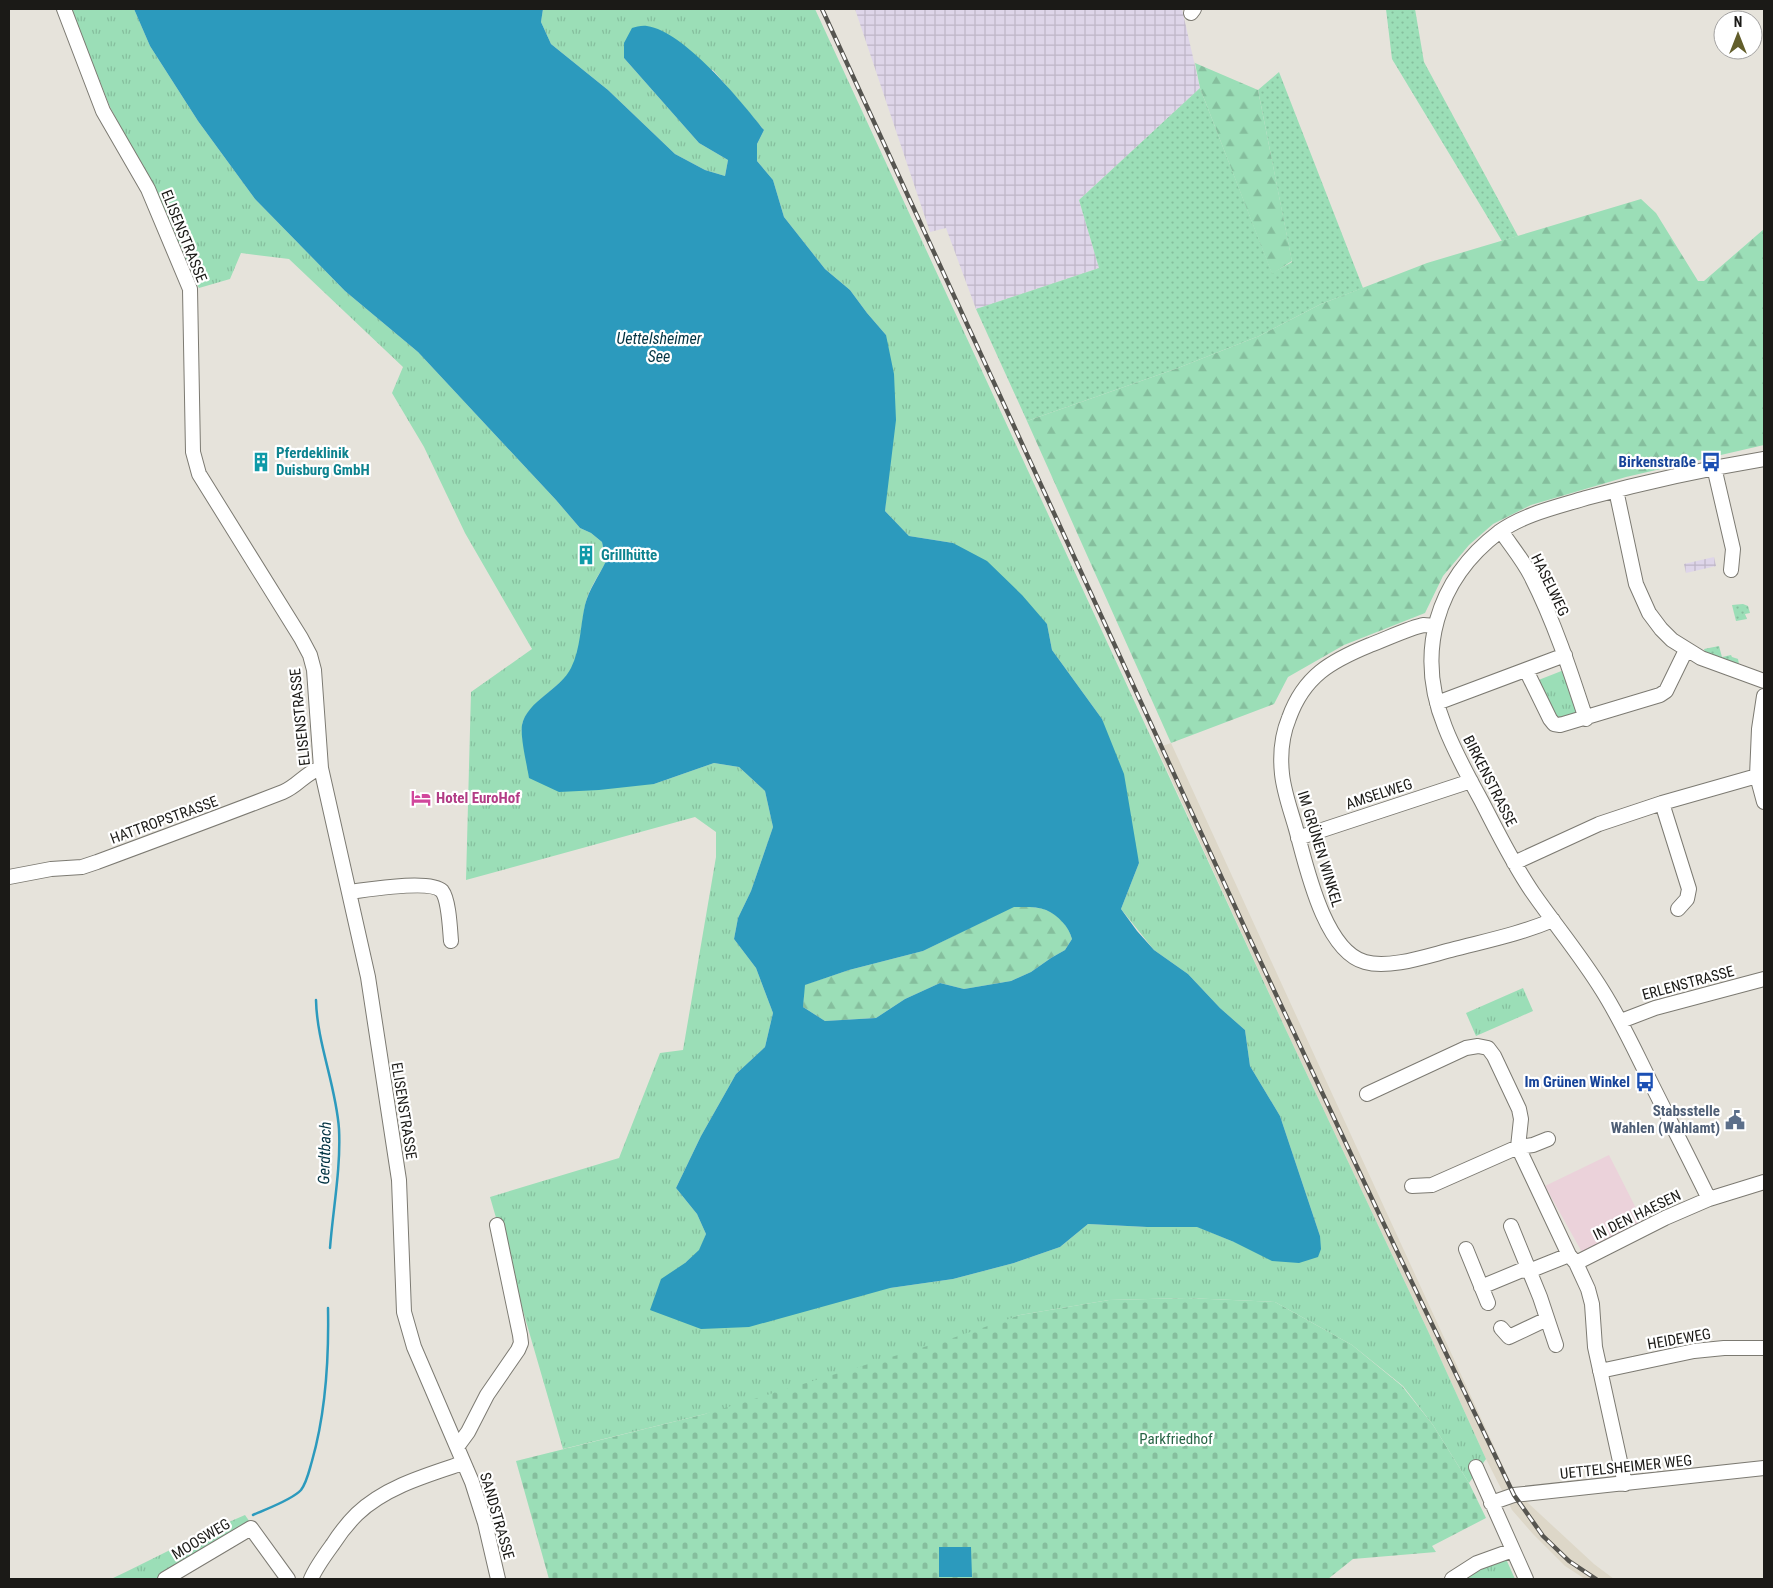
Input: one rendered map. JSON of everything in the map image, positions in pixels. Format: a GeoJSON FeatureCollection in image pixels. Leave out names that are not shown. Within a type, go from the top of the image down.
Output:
{"type":"FeatureCollection","features":[{"type":"Feature","properties":{"kind":"street","name":"ELISENSTRASSE"},"geometry":{"type":"LineString","coordinates":[[64,9],[103,111],[148,189],[190,289],[193,452],[195,464],[199,474],[310,655],[314,670],[321,768],[368,977],[398,1180],[404,1312],[414,1347],[463,1463]]}},
{"type":"Feature","properties":{"kind":"street","name":"BIRKENSTRASSE"},"geometry":{"type":"LineString","coordinates":[[1709,1199],[1621,1021],[1583,960],[1552,920],[1514,863],[1471,781],[1445,727],[1437,703],[1432,661],[1435,626],[1440,609],[1452,583],[1473,556],[1502,531],[1516,522],[1616,490],[1714,467],[1764,459]]}},
{"type":"Feature","properties":{"kind":"street"},"geometry":{"type":"LineString","coordinates":[[1714,467],[1733,549],[1731,570]]}},
{"type":"Feature","properties":{"kind":"street"},"geometry":{"type":"LineString","coordinates":[[1616,490],[1636,584],[1648,613],[1672,640],[1686,650],[1701,658],[1764,681]]}},
{"type":"Feature","properties":{"kind":"street","name":"HASELWEG"},"geometry":{"type":"LineString","coordinates":[[1502,531],[1530,574],[1565,655],[1586,718]]}},
{"type":"Feature","properties":{"kind":"street","name":"IM GRÜNEN WINKEL"},"geometry":{"type":"LineString","coordinates":[[1435,626],[1424,625],[1343,656],[1319,672],[1299,697],[1289,718],[1282,752],[1282,774],[1287,800],[1322,915],[1344,948],[1364,962],[1394,962],[1422,957],[1537,927],[1552,920]]}},
{"type":"Feature","properties":{"kind":"street"},"geometry":{"type":"LineString","coordinates":[[1526,670],[1547,715],[1554,724],[1560,725],[1660,695],[1666,691],[1686,650]]}},
{"type":"Feature","properties":{"kind":"street"},"geometry":{"type":"LineString","coordinates":[[1437,703],[1565,655]]}},
{"type":"Feature","properties":{"kind":"street"},"geometry":{"type":"LineString","coordinates":[[1764,696],[1758,776],[1764,802]]}},
{"type":"Feature","properties":{"kind":"street","name":"HATTROPSTRASSE"},"geometry":{"type":"LineString","coordinates":[[9,877],[51,869],[82,867],[97,862],[213,820],[290,789],[311,771],[321,768]]}},
{"type":"Feature","properties":{"kind":"street"},"geometry":{"type":"LineString","coordinates":[[1514,863],[1599,824],[1662,803],[1758,776]]}},
{"type":"Feature","properties":{"kind":"street","name":"AMSELWEG"},"geometry":{"type":"LineString","coordinates":[[1298,838],[1471,781]]}},
{"type":"Feature","properties":{"kind":"street"},"geometry":{"type":"LineString","coordinates":[[1662,803],[1689,889],[1687,899],[1678,909]]}},
{"type":"Feature","properties":{"kind":"street"},"geometry":{"type":"LineString","coordinates":[[349,892],[419,885],[435,888],[442,892],[445,899],[451,941]]}},
{"type":"Feature","properties":{"kind":"street","name":"ERLENSTRASSE"},"geometry":{"type":"LineString","coordinates":[[1621,1021],[1654,1008],[1764,979]]}},
{"type":"Feature","properties":{"kind":"street"},"geometry":{"type":"LineString","coordinates":[[1367,1094],[1466,1048],[1478,1046],[1488,1048],[1494,1056],[1519,1109],[1521,1119],[1518,1147],[1588,1289],[1592,1304],[1595,1347],[1625,1484]]}},
{"type":"Feature","properties":{"kind":"street"},"geometry":{"type":"LineString","coordinates":[[1412,1186],[1432,1185],[1518,1147],[1533,1146],[1548,1139]]}},
{"type":"Feature","properties":{"kind":"street","name":"IN DEN HAESEN"},"geometry":{"type":"LineString","coordinates":[[1481,1287],[1522,1270],[1529,1271],[1572,1259],[1709,1199],[1764,1182]]}},
{"type":"Feature","properties":{"kind":"street"},"geometry":{"type":"LineString","coordinates":[[457,1447],[468,1432],[477,1412],[521,1343],[497,1225]]}},
{"type":"Feature","properties":{"kind":"street"},"geometry":{"type":"LineString","coordinates":[[1511,1226],[1540,1297],[1556,1344]]}},
{"type":"Feature","properties":{"kind":"street"},"geometry":{"type":"LineString","coordinates":[[1466,1249],[1488,1303]]}},
{"type":"Feature","properties":{"kind":"street"},"geometry":{"type":"LineString","coordinates":[[1501,1328],[1509,1337],[1548,1319]]}},
{"type":"Feature","properties":{"kind":"street","name":"HEIDEWEG"},"geometry":{"type":"LineString","coordinates":[[1600,1371],[1694,1351],[1724,1348],[1764,1348]]}},
{"type":"Feature","properties":{"kind":"street"},"geometry":{"type":"LineString","coordinates":[[311,1579],[326,1553],[344,1529],[369,1504],[399,1487],[463,1463]]}},
{"type":"Feature","properties":{"kind":"street","name":"SANDSTRASSE"},"geometry":{"type":"LineString","coordinates":[[463,1463],[479,1502],[498,1579]]}},
{"type":"Feature","properties":{"kind":"street"},"geometry":{"type":"LineString","coordinates":[[1476,1467],[1526,1579]]}},
{"type":"Feature","properties":{"kind":"street","name":"UETTELSHEIMER WEG"},"geometry":{"type":"LineString","coordinates":[[1492,1503],[1514,1495],[1764,1468]]}},
{"type":"Feature","properties":{"kind":"street","name":"MOOSWEG"},"geometry":{"type":"LineString","coordinates":[[165,1579],[251,1528],[288,1579]]}},
{"type":"Feature","properties":{"kind":"street"},"geometry":{"type":"LineString","coordinates":[[1452,1579],[1477,1563],[1513,1550]]}},
{"type":"Feature","properties":{"kind":"shaded area"},"geometry":{"type":"Polygon","coordinates":[[[855,9],[1182,9],[1200,88],[1079,200],[1099,268],[976,309],[946,228],[930,232],[855,9]]]}},
{"type":"Feature","properties":{"kind":"shaded area"},"geometry":{"type":"Polygon","coordinates":[[[1714,557],[1716,566],[1686,573],[1684,564],[1714,557]]]}},
{"type":"Feature","properties":{"kind":"shaded area"},"geometry":{"type":"Polygon","coordinates":[[[1171,743],[1514,1490],[1594,1564],[1614,1579],[1585,1579],[1565,1566],[1512,1510],[1486,1459],[1428,1331],[1286,1030],[1157,748],[1171,743]]]}},
{"type":"Feature","properties":{"kind":"shaded area"},"geometry":{"type":"Polygon","coordinates":[[[1609,1155],[1643,1222],[1583,1254],[1545,1186],[1609,1155]]]}},
{"type":"Feature","properties":{"kind":"green space"},"geometry":{"type":"Polygon","coordinates":[[[71,9],[134,9],[150,46],[198,121],[255,199],[345,291],[418,352],[580,528],[591,533],[602,542],[606,561],[586,600],[575,662],[566,676],[535,704],[524,719],[522,732],[524,746],[654,784],[714,763],[739,767],[765,791],[773,827],[751,891],[738,918],[734,939],[756,968],[773,1013],[765,1047],[736,1074],[701,1136],[676,1188],[697,1214],[706,1234],[700,1250],[685,1263],[890,1288],[953,1279],[1014,1263],[1060,1247],[1088,1224],[1198,1227],[1234,1242],[1320,1236],[1280,1116],[1250,1066],[1245,1030],[1220,1008],[1188,974],[1154,950],[1121,909],[1139,863],[1102,719],[1052,650],[1047,624],[953,543],[909,536],[885,511],[887,487],[886,335],[850,290],[825,269],[784,217],[773,180],[757,161],[757,144],[764,130],[713,70],[624,58],[699,143],[728,160],[725,176],[705,170],[675,154],[608,90],[551,44],[541,22],[543,9],[815,9],[1486,1459],[1469,1483],[1433,1425],[1403,1386],[1352,1345],[1275,1302],[1187,1298],[1109,1300],[1020,1315],[947,1340],[705,1414],[563,1449],[490,1197],[619,1158],[660,1053],[683,1050],[716,857],[716,832],[695,817],[466,880],[471,692],[532,649],[465,533],[424,447],[392,393],[403,367],[289,259],[241,253],[230,279],[199,288],[190,273],[156,192],[110,107],[71,9]]]}},
{"type":"Feature","properties":{"kind":"green space"},"geometry":{"type":"Polygon","coordinates":[[[1386,9],[1415,9],[1424,62],[1518,236],[1502,241],[1392,59],[1386,9]]]}},
{"type":"Feature","properties":{"kind":"green space"},"geometry":{"type":"Polygon","coordinates":[[[1195,63],[1258,90],[1292,261],[1272,274],[1200,88],[1195,63]]]}},
{"type":"Feature","properties":{"kind":"green space"},"geometry":{"type":"Polygon","coordinates":[[[1279,72],[1363,288],[1321,304],[1259,336],[1178,368],[1027,421],[976,309],[1099,268],[1079,200],[1200,88],[1272,273],[1292,262],[1258,90],[1279,72]]]}},
{"type":"Feature","properties":{"kind":"green space"},"geometry":{"type":"Polygon","coordinates":[[[1641,199],[1656,213],[1698,281],[1704,281],[1764,229],[1764,445],[1626,477],[1531,505],[1493,524],[1469,545],[1443,576],[1425,613],[1344,645],[1288,677],[1274,704],[1171,743],[1027,421],[1178,368],[1259,336],[1321,304],[1427,263],[1641,199]]]}},
{"type":"Feature","properties":{"kind":"green space"},"geometry":{"type":"Polygon","coordinates":[[[1743,604],[1748,606],[1750,613],[1745,614],[1747,619],[1736,621],[1732,605],[1743,604]]]}},
{"type":"Feature","properties":{"kind":"green space"},"geometry":{"type":"Polygon","coordinates":[[[1719,646],[1722,657],[1731,655],[1738,659],[1739,664],[1705,652],[1704,649],[1719,646]]]}},
{"type":"Feature","properties":{"kind":"green space"},"geometry":{"type":"Polygon","coordinates":[[[1564,670],[1577,709],[1571,719],[1555,719],[1536,681],[1564,670]]]}},
{"type":"Feature","properties":{"kind":"green space"},"geometry":{"type":"Polygon","coordinates":[[[1014,906],[1035,907],[1051,912],[1059,918],[1066,926],[1072,939],[1065,950],[1031,972],[1011,981],[964,989],[940,983],[905,999],[876,1018],[825,1021],[803,1007],[804,985],[849,970],[923,951],[1014,906]]]}},
{"type":"Feature","properties":{"kind":"green space"},"geometry":{"type":"Polygon","coordinates":[[[1523,988],[1533,1011],[1476,1036],[1466,1013],[1523,988]]]}},
{"type":"Feature","properties":{"kind":"green space","name":"Parkfriedhof"},"geometry":{"type":"Polygon","coordinates":[[[1187,1298],[1275,1302],[1352,1345],[1402,1386],[1433,1425],[1469,1483],[1486,1518],[1432,1546],[1436,1552],[1353,1559],[1328,1579],[549,1579],[516,1461],[705,1414],[774,1386],[853,1367],[1020,1315],[1109,1300],[1187,1298]]]}},
{"type":"Feature","properties":{"kind":"green space"},"geometry":{"type":"Polygon","coordinates":[[[245,1515],[252,1525],[161,1579],[111,1579],[211,1530],[245,1515]]]}},
{"type":"Feature","properties":{"kind":"green space"},"geometry":{"type":"Polygon","coordinates":[[[1506,1559],[1515,1579],[1463,1579],[1482,1569],[1506,1559]]]}},
{"type":"Feature","properties":{"kind":"water","name":"Uettelsheimer See"},"geometry":{"type":"Polygon","coordinates":[[[134,9],[543,9],[541,22],[551,44],[608,90],[675,154],[705,170],[725,176],[728,160],[699,143],[624,58],[624,43],[632,28],[647,26],[662,31],[678,40],[711,69],[764,130],[757,144],[757,161],[773,180],[784,217],[825,269],[850,290],[886,335],[894,374],[896,420],[885,511],[909,536],[953,543],[987,561],[1022,595],[1047,624],[1052,650],[1102,719],[1124,774],[1139,863],[1121,909],[1154,950],[1188,974],[1220,1008],[1245,1030],[1250,1066],[1280,1116],[1320,1236],[1321,1249],[1318,1257],[1299,1263],[1272,1261],[1234,1242],[1197,1227],[1088,1224],[1060,1247],[1014,1263],[953,1279],[890,1288],[749,1327],[701,1329],[650,1310],[661,1279],[685,1263],[699,1250],[706,1234],[697,1214],[676,1188],[701,1136],[736,1074],[765,1047],[773,1013],[756,968],[734,939],[738,918],[751,891],[773,827],[765,791],[739,767],[714,763],[654,784],[599,790],[559,792],[529,778],[522,725],[530,709],[560,682],[571,668],[579,645],[583,613],[587,599],[606,561],[602,542],[591,533],[580,528],[418,352],[345,291],[255,199],[198,121],[150,46],[134,9]],[[1014,907],[923,951],[849,970],[805,985],[803,1007],[825,1021],[876,1018],[905,999],[940,983],[964,989],[1011,981],[1031,972],[1065,950],[1072,939],[1066,926],[1059,918],[1046,910],[1038,908],[1014,907]]]}},
{"type":"Feature","properties":{"kind":"water"},"geometry":{"type":"Polygon","coordinates":[[[939,1547],[971,1547],[972,1577],[939,1577],[939,1547]]]}},
{"type":"Feature","properties":{"kind":"waterway","name":"Gerdtbach"},"geometry":{"type":"LineString","coordinates":[[316,1000],[320,1033],[334,1096],[339,1129],[338,1174],[330,1248]]}},
{"type":"Feature","properties":{"kind":"waterway","name":"Gerdtbach"},"geometry":{"type":"LineString","coordinates":[[253,1515],[297,1494],[306,1480],[321,1424],[327,1366],[328,1308]]}},
{"type":"Feature","properties":{"kind":"railway"},"geometry":{"type":"LineString","coordinates":[[822,9],[1249,937],[1514,1495],[1543,1536],[1569,1561],[1596,1579]]}},
{"type":"Feature","properties":{"kind":"place","name":"Pferdeklinik Duisburg GmbH"},"geometry":{"type":"Point","coordinates":[261,462]}},
{"type":"Feature","properties":{"kind":"place","name":"Birkenstraße"},"geometry":{"type":"Point","coordinates":[1711,462]}},
{"type":"Feature","properties":{"kind":"place","name":"Grillhütte"},"geometry":{"type":"Point","coordinates":[586,555]}},
{"type":"Feature","properties":{"kind":"place","name":"Hotel EuroHof"},"geometry":{"type":"Point","coordinates":[421,798]}},
{"type":"Feature","properties":{"kind":"place","name":"Im Grünen Winkel"},"geometry":{"type":"Point","coordinates":[1645,1082]}},
{"type":"Feature","properties":{"kind":"place","name":"Stabsstelle Wahlen (Wahlamt)"},"geometry":{"type":"Point","coordinates":[1735,1120]}}]}
